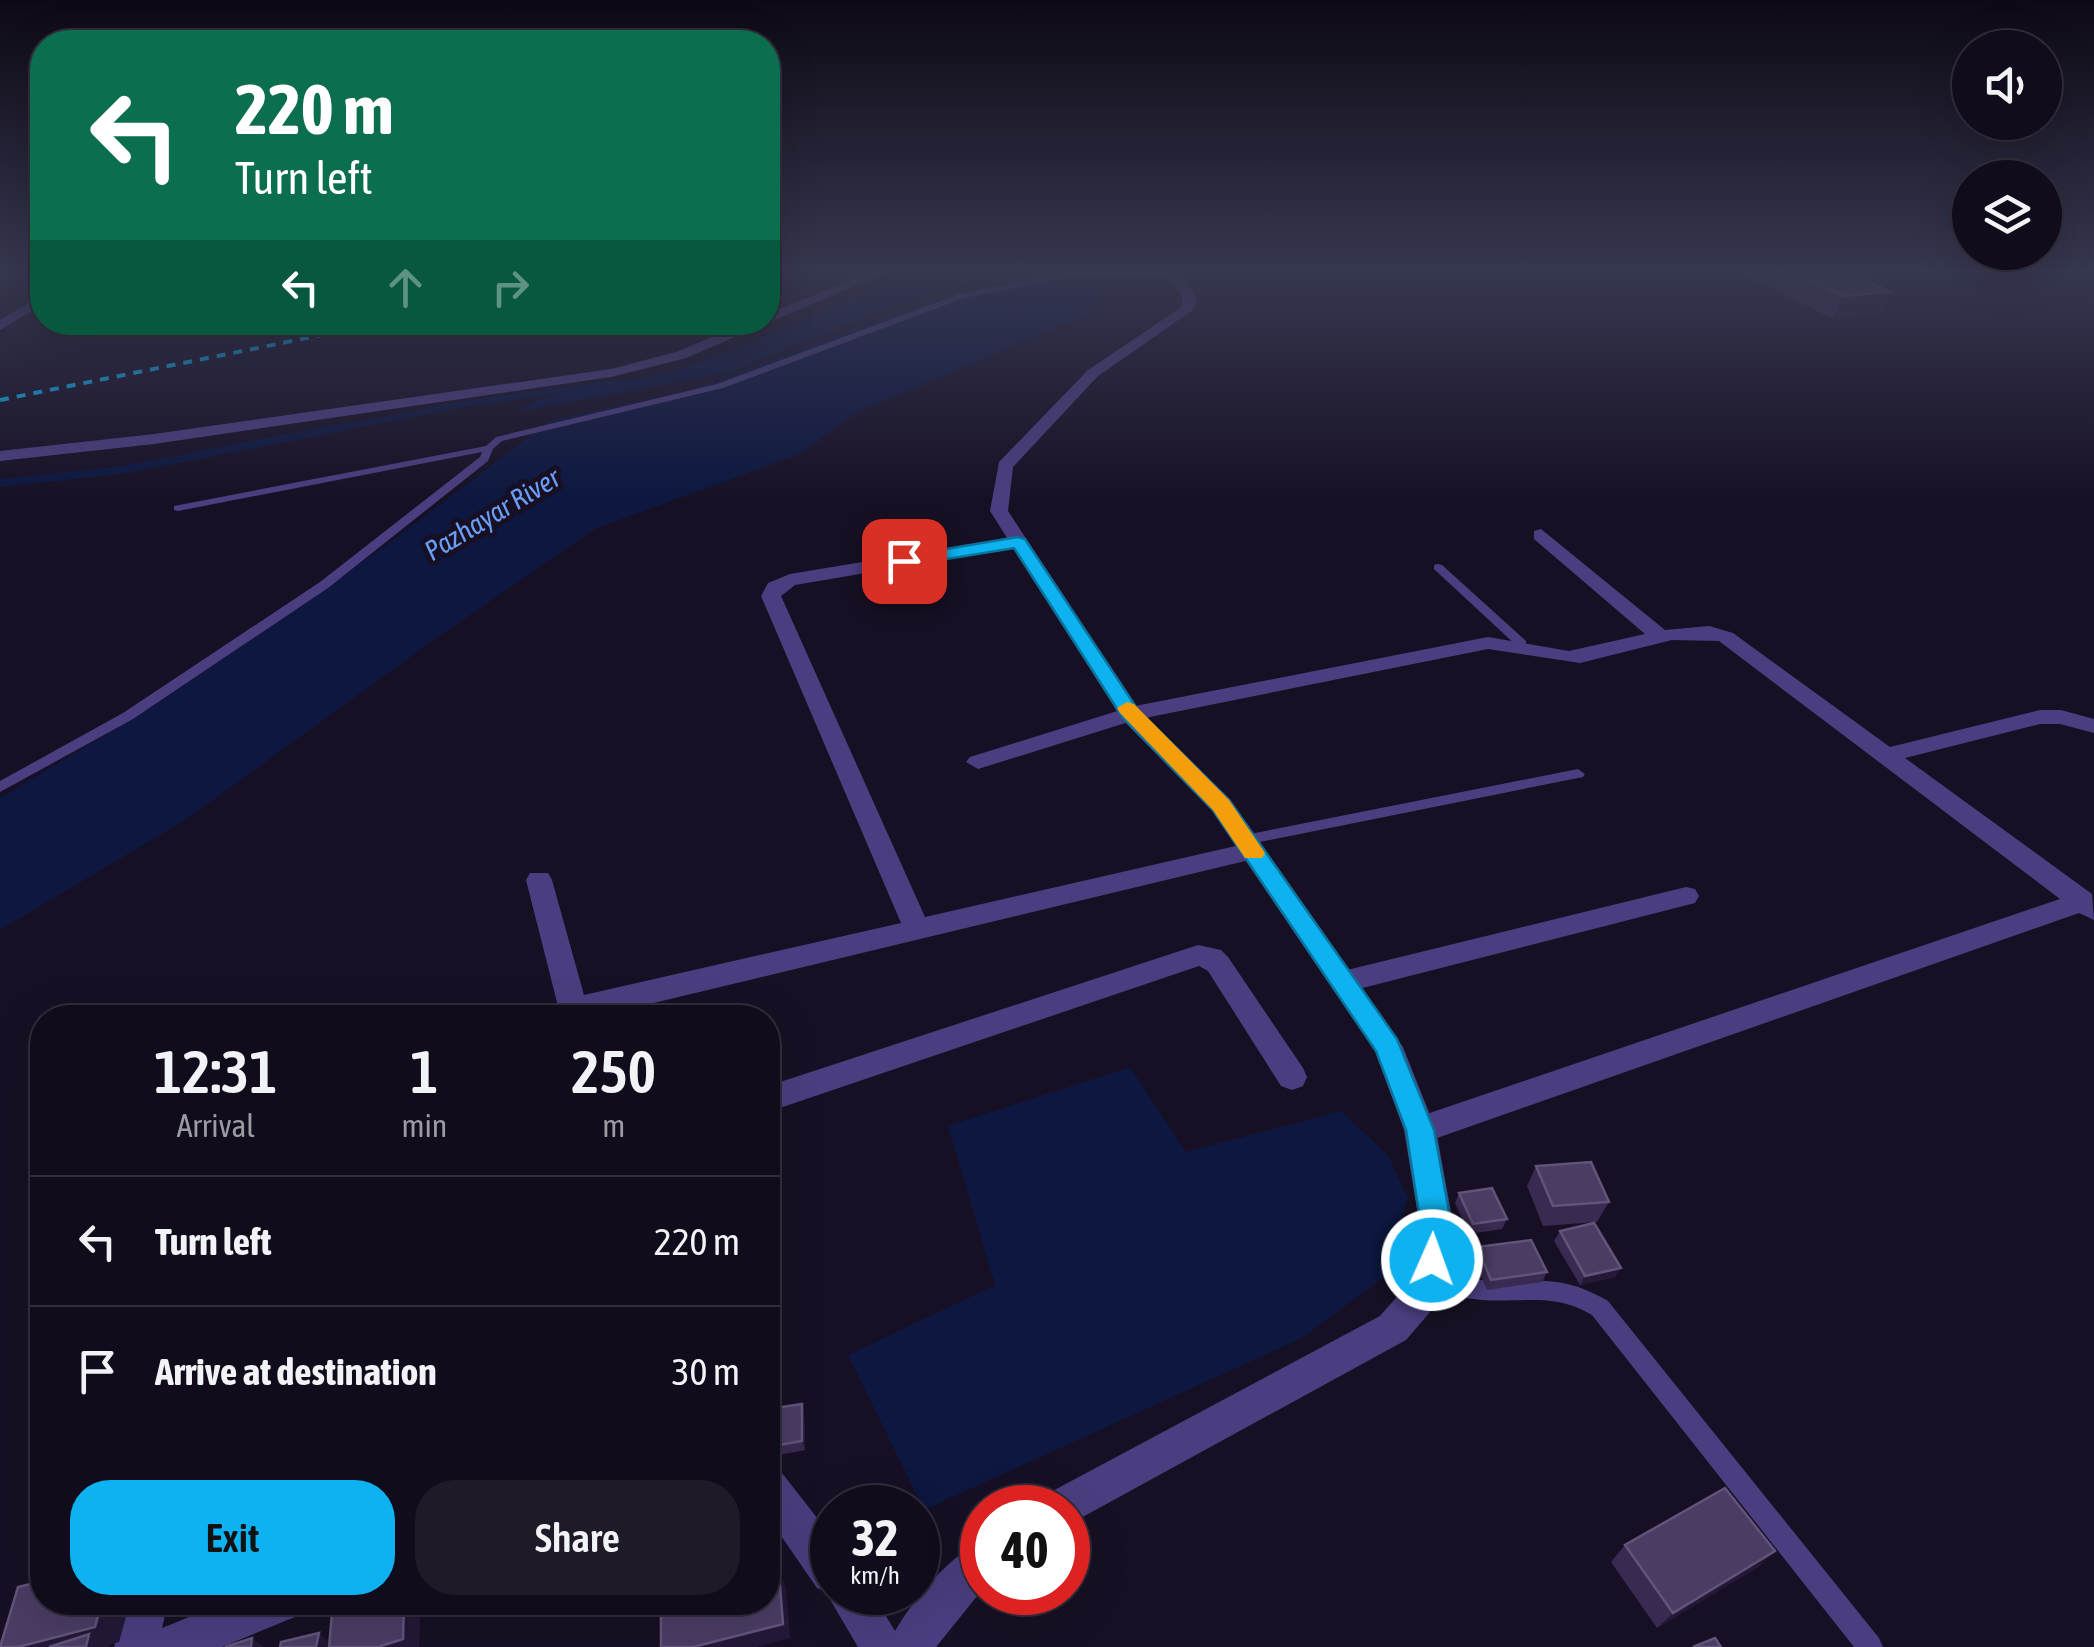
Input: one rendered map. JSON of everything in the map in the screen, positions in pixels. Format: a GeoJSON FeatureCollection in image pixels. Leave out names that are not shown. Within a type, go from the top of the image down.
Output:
{"type":"FeatureCollection","features":[{"type":"Feature","properties":{"kind":"street"},"geometry":{"type":"LineString","coordinates":[[0,456],[154,439],[610,374],[701,347]]}},
{"type":"Feature","properties":{"kind":"street"},"geometry":{"type":"LineString","coordinates":[[1090,1492],[1393,1328],[1424,1292],[1439,1239],[1420,1130],[1388,1047],[1221,805],[1130,714],[999,511],[1005,466],[1093,373],[1132,347]]}},
{"type":"Feature","properties":{"kind":"street"},"geometry":{"type":"LineString","coordinates":[[1541,536],[1662,638]]}},
{"type":"Feature","properties":{"kind":"street"},"geometry":{"type":"LineString","coordinates":[[916,928],[771,596],[790,580],[1018,542]]}},
{"type":"Feature","properties":{"kind":"street"},"geometry":{"type":"LineString","coordinates":[[978,762],[1130,714],[1488,642],[1522,644],[1550,654],[1578,657],[1699,631],[1726,637],[2088,906]]}},
{"type":"Feature","properties":{"kind":"street"},"geometry":{"type":"LineString","coordinates":[[1884,756],[2040,716],[2094,726]]}},
{"type":"Feature","properties":{"kind":"street"},"geometry":{"type":"LineString","coordinates":[[607,1005],[1249,846]]}},
{"type":"Feature","properties":{"kind":"street"},"geometry":{"type":"LineString","coordinates":[[539,880],[573,1005]]}},
{"type":"Feature","properties":{"kind":"street"},"geometry":{"type":"LineString","coordinates":[[1343,982],[1686,896]]}},
{"type":"Feature","properties":{"kind":"street"},"geometry":{"type":"LineString","coordinates":[[1420,1130],[2088,906]]}},
{"type":"Feature","properties":{"kind":"street"},"geometry":{"type":"LineString","coordinates":[[780,1095],[1198,955],[1211,957],[1218,964],[1292,1077]]}},
{"type":"Feature","properties":{"kind":"street"},"geometry":{"type":"LineString","coordinates":[[780,1501],[810,1539]]}},
{"type":"Feature","properties":{"kind":"street"},"geometry":{"type":"LineString","coordinates":[[909,1647],[960,1582]]}},
{"type":"Feature","properties":{"kind":"street"},"geometry":{"type":"LineString","coordinates":[[136,1647],[144,1615]]}},
{"type":"Feature","properties":{"kind":"street"},"geometry":{"type":"LineString","coordinates":[[170,1647],[248,1615]]}},
{"type":"Feature","properties":{"kind":"street"},"geometry":{"type":"LineString","coordinates":[[861,1615],[883,1647]]}},
{"type":"Feature","properties":{"kind":"lane"},"geometry":{"type":"LineString","coordinates":[[0,787],[128,716],[324,585],[484,460],[499,439],[720,386],[823,347]]}},
{"type":"Feature","properties":{"kind":"lane"},"geometry":{"type":"LineString","coordinates":[[178,508],[489,448]]}},
{"type":"Feature","properties":{"kind":"lane"},"geometry":{"type":"LineString","coordinates":[[1438,566],[1522,644]]}},
{"type":"Feature","properties":{"kind":"lane"},"geometry":{"type":"LineString","coordinates":[[1249,846],[1578,774]]}},
{"type":"Feature","properties":{"kind":"lane"},"geometry":{"type":"LineString","coordinates":[[1426,1282],[1484,1290],[1560,1288],[1581,1294],[1600,1308],[1870,1647]]}},
{"type":"Feature","properties":{"kind":"water"},"geometry":{"type":"Polygon","coordinates":[[[738,347],[792,347],[727,373],[516,412],[539,399],[682,369],[738,347]]]}},
{"type":"Feature","properties":{"kind":"water","name":"Pazhayar River"},"geometry":{"type":"Polygon","coordinates":[[[808,347],[1011,347],[854,414],[800,454],[595,529],[187,819],[0,930],[0,798],[161,701],[381,549],[551,420],[692,390],[808,347]]]}},
{"type":"Feature","properties":{"kind":"water"},"geometry":{"type":"Polygon","coordinates":[[[1130,1067],[1186,1152],[1341,1111],[1388,1155],[1408,1198],[1383,1278],[1302,1338],[979,1485],[960,1485],[960,1494],[940,1503],[940,1485],[912,1485],[848,1355],[995,1285],[948,1126],[1130,1067]]]}},
{"type":"Feature","properties":{"kind":"building"},"geometry":{"type":"Polygon","coordinates":[[[1591,1162],[1609,1202],[1553,1206],[1536,1166],[1591,1162]]]}},
{"type":"Feature","properties":{"kind":"building"},"geometry":{"type":"Polygon","coordinates":[[[1492,1188],[1507,1219],[1473,1224],[1459,1193],[1492,1188]]]}},
{"type":"Feature","properties":{"kind":"building"},"geometry":{"type":"Polygon","coordinates":[[[1594,1223],[1621,1268],[1585,1276],[1560,1231],[1594,1223]]]}},
{"type":"Feature","properties":{"kind":"building"},"geometry":{"type":"Polygon","coordinates":[[[1531,1240],[1547,1272],[1491,1280],[1477,1247],[1531,1240]]]}},
{"type":"Feature","properties":{"kind":"building"},"geometry":{"type":"Polygon","coordinates":[[[802,1404],[802,1441],[780,1445],[780,1407],[802,1404]]]}},
{"type":"Feature","properties":{"kind":"building"},"geometry":{"type":"Polygon","coordinates":[[[1725,1488],[1775,1551],[1673,1613],[1625,1545],[1725,1488]]]}},
{"type":"Feature","properties":{"kind":"building"},"geometry":{"type":"Polygon","coordinates":[[[30,1584],[30,1615],[98,1615],[95,1627],[18,1647],[0,1647],[18,1587],[30,1584]]]}},
{"type":"Feature","properties":{"kind":"building"},"geometry":{"type":"Polygon","coordinates":[[[780,1585],[783,1624],[693,1647],[661,1647],[661,1615],[780,1615],[780,1585]]]}},
{"type":"Feature","properties":{"kind":"building"},"geometry":{"type":"Polygon","coordinates":[[[332,1615],[404,1615],[403,1639],[378,1647],[329,1647],[332,1615]]]}},
{"type":"Feature","properties":{"kind":"building"},"geometry":{"type":"Polygon","coordinates":[[[319,1633],[316,1647],[280,1647],[281,1642],[319,1633]]]}},
{"type":"Feature","properties":{"kind":"building"},"geometry":{"type":"Polygon","coordinates":[[[89,1634],[86,1647],[49,1647],[89,1634]]]}},
{"type":"Feature","properties":{"kind":"building"},"geometry":{"type":"Polygon","coordinates":[[[252,1638],[251,1647],[225,1647],[252,1638]]]}},
{"type":"Feature","properties":{"kind":"building"},"geometry":{"type":"Polygon","coordinates":[[[1715,1638],[1721,1647],[1693,1647],[1715,1638]]]}},
{"type":"Feature","properties":{"kind":"waterway"},"geometry":{"type":"LineString","coordinates":[[331,430],[459,405],[621,382]]}},
{"type":"Feature","properties":{"kind":"waterway"},"geometry":{"type":"LineString","coordinates":[[0,483],[122,470],[344,427]]}},
{"type":"Feature","properties":{"kind":"railway"},"geometry":{"type":"LineString","coordinates":[[0,400],[263,347]]}},
{"type":"Feature","properties":{"kind":"slow traffic"},"geometry":{"type":"LineString","coordinates":[[1127,708],[1221,805],[1254,853]]}},
{"type":"Feature","properties":{"kind":"route"},"geometry":{"type":"LineString","coordinates":[[904,561],[1018,542],[1130,714],[1221,805],[1388,1047],[1420,1130],[1439,1239],[1432,1260]]}}]}
